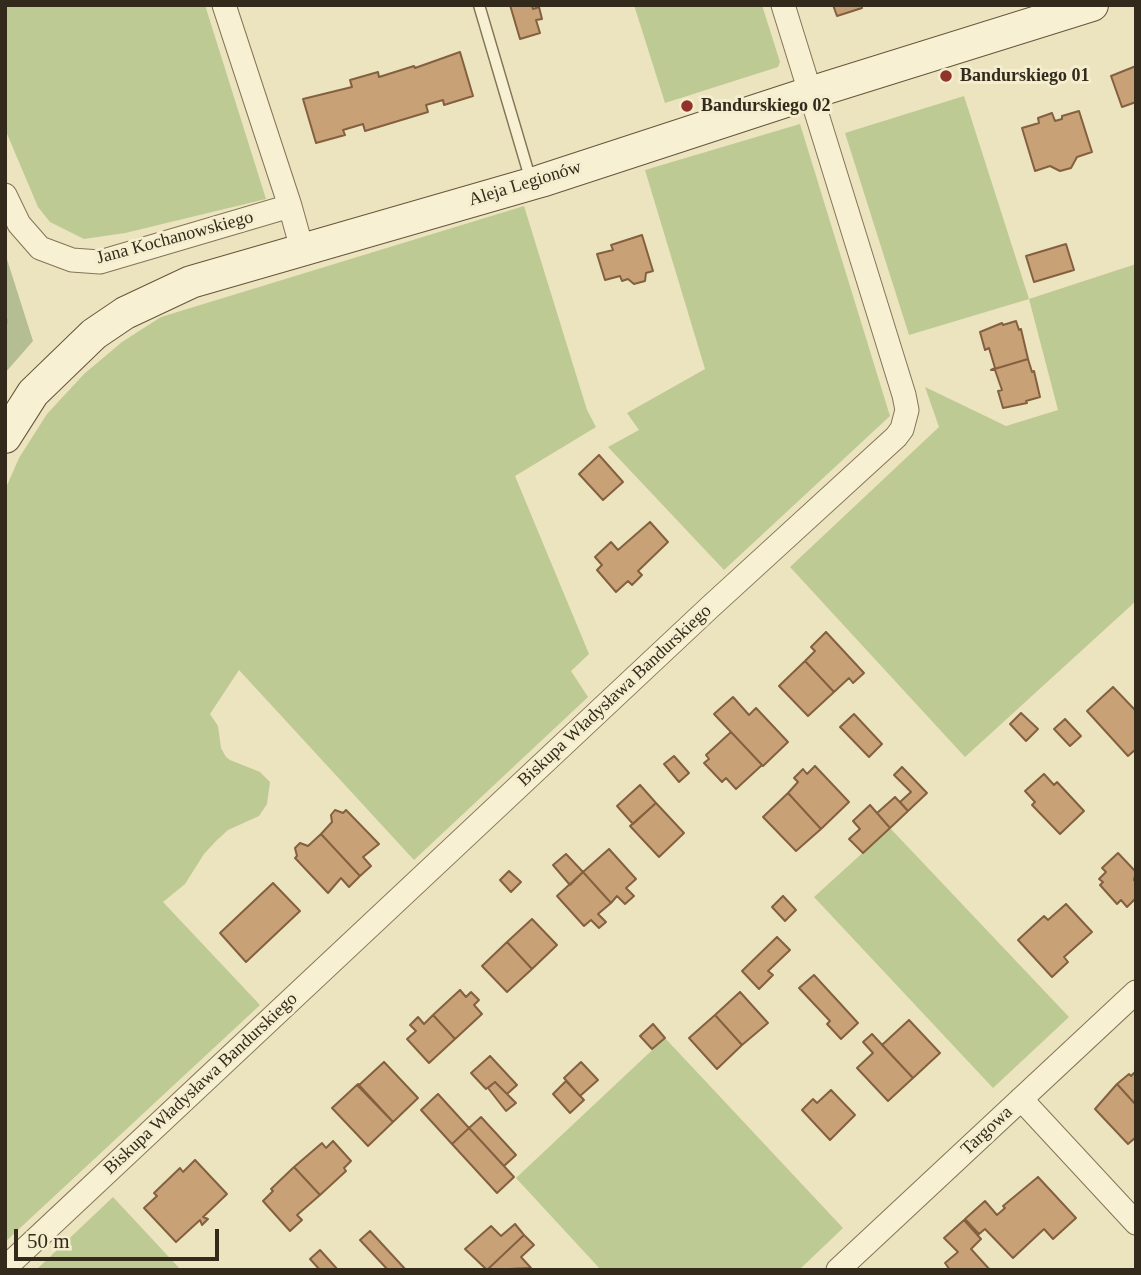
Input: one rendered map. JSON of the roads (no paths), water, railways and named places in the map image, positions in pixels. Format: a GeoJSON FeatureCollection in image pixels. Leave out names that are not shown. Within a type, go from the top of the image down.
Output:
{"type":"FeatureCollection","features":[{"type":"Feature","properties":{"kind":"street"},"geometry":{"type":"LineString","coordinates":[[224,5],[302,249]]}},
{"type":"Feature","properties":{"kind":"street","name":"Biskupa Władysława Bandurskiego"},"geometry":{"type":"LineString","coordinates":[[5,1268],[902,429],[907,410],[904,395],[783,5]]}},
{"type":"Feature","properties":{"kind":"street","name":"Aleja Legionów"},"geometry":{"type":"LineString","coordinates":[[5,437],[49,375],[78,347],[109,323],[156,297],[191,282],[532,183],[1092,5]]}},
{"type":"Feature","properties":{"kind":"street","name":"Jana Kochanowskiego"},"geometry":{"type":"LineString","coordinates":[[5,195],[19,223],[40,248],[72,260],[100,262],[290,206]]}},
{"type":"Feature","properties":{"kind":"street","name":"Targowa"},"geometry":{"type":"LineString","coordinates":[[838,1270],[1136,992]]}},
{"type":"Feature","properties":{"kind":"street"},"geometry":{"type":"LineString","coordinates":[[1021,1099],[1136,1223]]}},
{"type":"Feature","properties":{"kind":"lane"},"geometry":{"type":"LineString","coordinates":[[479,5],[532,183]]}},
{"type":"Feature","properties":{"kind":"place","name":"Bandurskiego 01"},"geometry":{"type":"Point","coordinates":[946,76]}},
{"type":"Feature","properties":{"kind":"place","name":"Bandurskiego 02"},"geometry":{"type":"Point","coordinates":[687,106]}}]}
